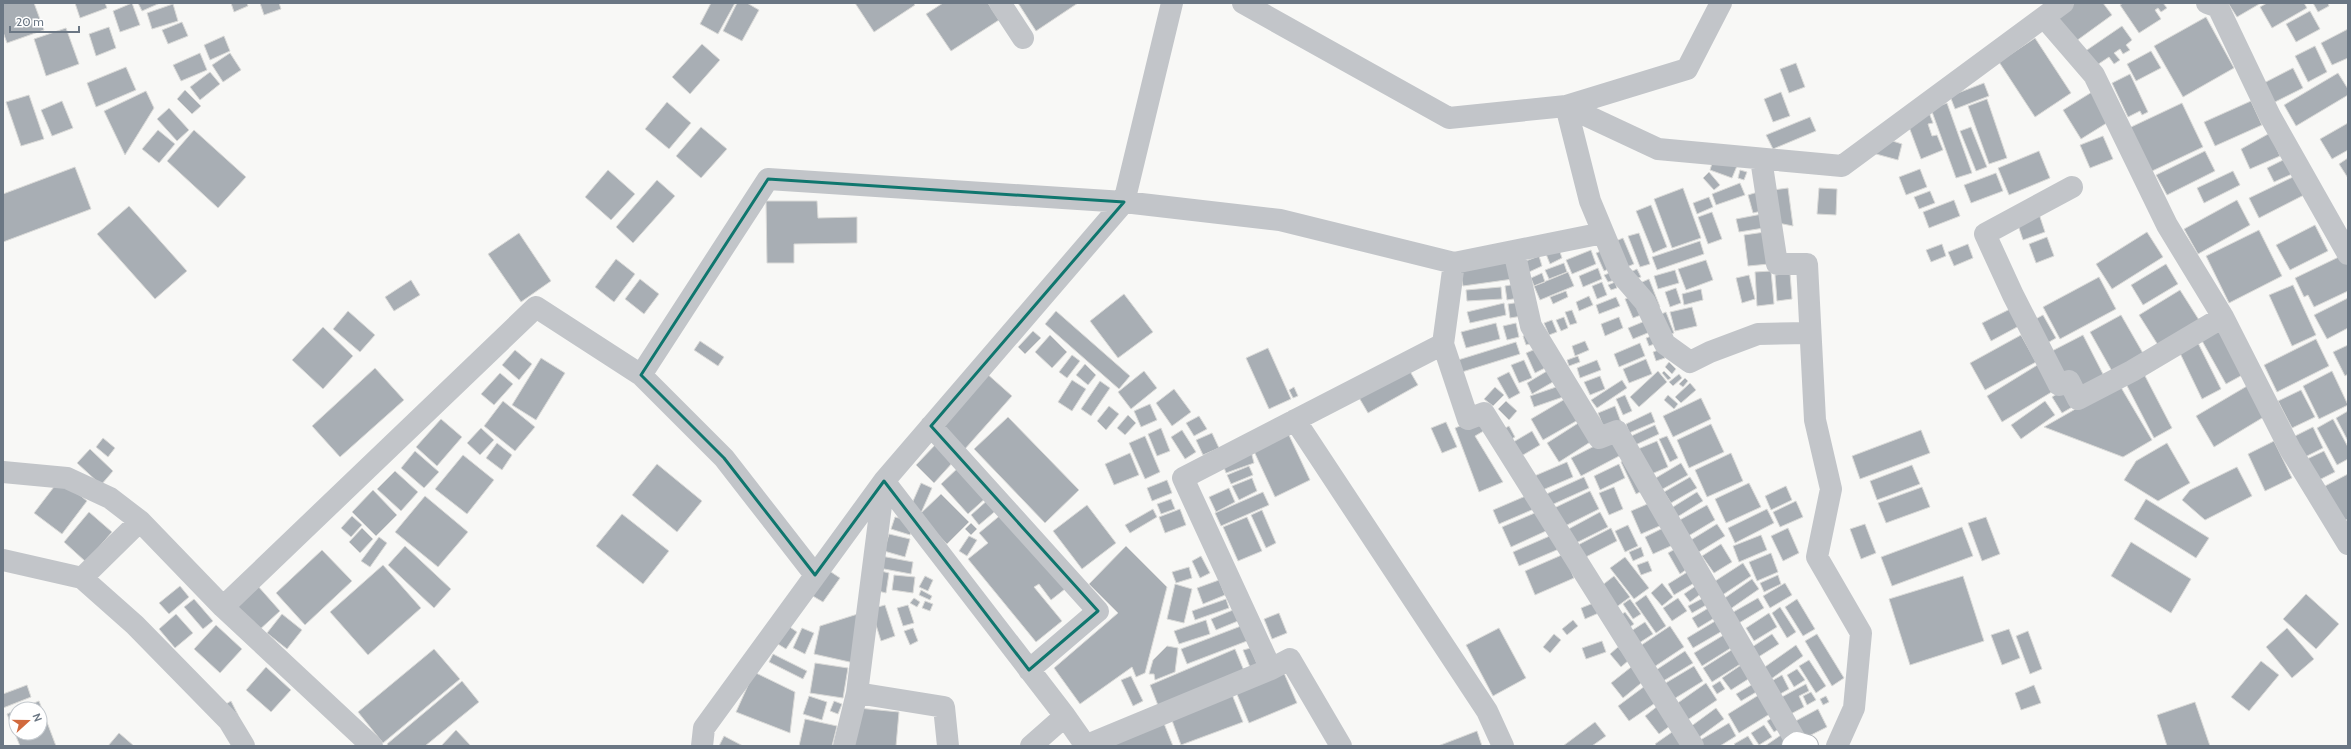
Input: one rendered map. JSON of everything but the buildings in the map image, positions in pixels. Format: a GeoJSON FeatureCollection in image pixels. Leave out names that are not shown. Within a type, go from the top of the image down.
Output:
{"type":"FeatureCollection","features":[{"type":"Feature","properties":{"kind":"street"},"geometry":{"type":"LineString","coordinates":[[1000,3],[1023,38]]}},
{"type":"Feature","properties":{"kind":"street"},"geometry":{"type":"LineString","coordinates":[[702,746],[704,728],[884,481],[1124,202],[1172,3]]}},
{"type":"Feature","properties":{"kind":"street"},"geometry":{"type":"LineString","coordinates":[[1242,3],[1449,118],[1566,106],[1687,69],[1721,3]]}},
{"type":"Feature","properties":{"kind":"street"},"geometry":{"type":"LineString","coordinates":[[1566,106],[1658,148],[1842,166],[2063,3]]}},
{"type":"Feature","properties":{"kind":"street"},"geometry":{"type":"LineString","coordinates":[[2207,3],[2218,7],[2270,116],[2348,254]]}},
{"type":"Feature","properties":{"kind":"street"},"geometry":{"type":"LineString","coordinates":[[2044,17],[2094,75],[2167,225],[2223,317],[2290,449],[2348,544]]}},
{"type":"Feature","properties":{"kind":"street"},"geometry":{"type":"LineString","coordinates":[[1566,106],[1590,201],[1603,233],[1620,273],[1645,302],[1665,344],[1690,362],[1710,352],[1758,334],[1810,333]]}},
{"type":"Feature","properties":{"kind":"street"},"geometry":{"type":"LineString","coordinates":[[1761,159],[1777,264],[1807,264],[1815,420],[1831,489],[1817,557],[1861,633],[1854,708],[1837,746]]}},
{"type":"Feature","properties":{"kind":"street"},"geometry":{"type":"LineString","coordinates":[[640,376],[768,179],[1124,202],[1280,220],[1454,263],[1603,233]]}},
{"type":"Feature","properties":{"kind":"street"},"geometry":{"type":"LineString","coordinates":[[2072,187],[1985,234],[2012,295],[2059,385],[2068,381],[2078,399],[2132,371],[2223,317]]}},
{"type":"Feature","properties":{"kind":"street"},"geometry":{"type":"LineString","coordinates":[[1514,251],[1531,326],[1599,438],[1617,431],[1799,745]]}},
{"type":"Feature","properties":{"kind":"street"},"geometry":{"type":"LineString","coordinates":[[1454,263],[1443,344],[1468,419],[1484,413],[1693,746]]}},
{"type":"Feature","properties":{"kind":"street"},"geometry":{"type":"LineString","coordinates":[[223,607],[536,307],[640,376],[724,458],[815,575]]}},
{"type":"Feature","properties":{"kind":"street"},"geometry":{"type":"LineString","coordinates":[[1271,669],[1183,478],[1443,344]]}},
{"type":"Feature","properties":{"kind":"street"},"geometry":{"type":"LineString","coordinates":[[1296,420],[1487,711],[1503,746]]}},
{"type":"Feature","properties":{"kind":"street"},"geometry":{"type":"LineString","coordinates":[[931,426],[1098,611],[1029,670]]}},
{"type":"Feature","properties":{"kind":"street"},"geometry":{"type":"LineString","coordinates":[[3,472],[67,478],[110,498],[140,521],[223,607],[372,746]]}},
{"type":"Feature","properties":{"kind":"street"},"geometry":{"type":"LineString","coordinates":[[884,481],[1065,716],[1085,746],[1271,669],[1290,659],[1341,746]]}},
{"type":"Feature","properties":{"kind":"street"},"geometry":{"type":"LineString","coordinates":[[844,746],[857,693],[884,481]]}},
{"type":"Feature","properties":{"kind":"street"},"geometry":{"type":"LineString","coordinates":[[82,578],[140,521]]}},
{"type":"Feature","properties":{"kind":"street"},"geometry":{"type":"LineString","coordinates":[[3,560],[82,578],[135,625],[228,721],[244,746]]}},
{"type":"Feature","properties":{"kind":"street"},"geometry":{"type":"LineString","coordinates":[[857,693],[944,707],[948,746]]}},
{"type":"Feature","properties":{"kind":"street"},"geometry":{"type":"LineString","coordinates":[[1031,746],[1065,716]]}},
{"type":"Feature","properties":{"kind":"highlighted area"},"geometry":{"type":"Polygon","coordinates":[[[768,179],[1124,202],[931,426],[1098,611],[1029,670],[884,481],[815,575],[724,458],[641,375],[768,179]]]}}]}
